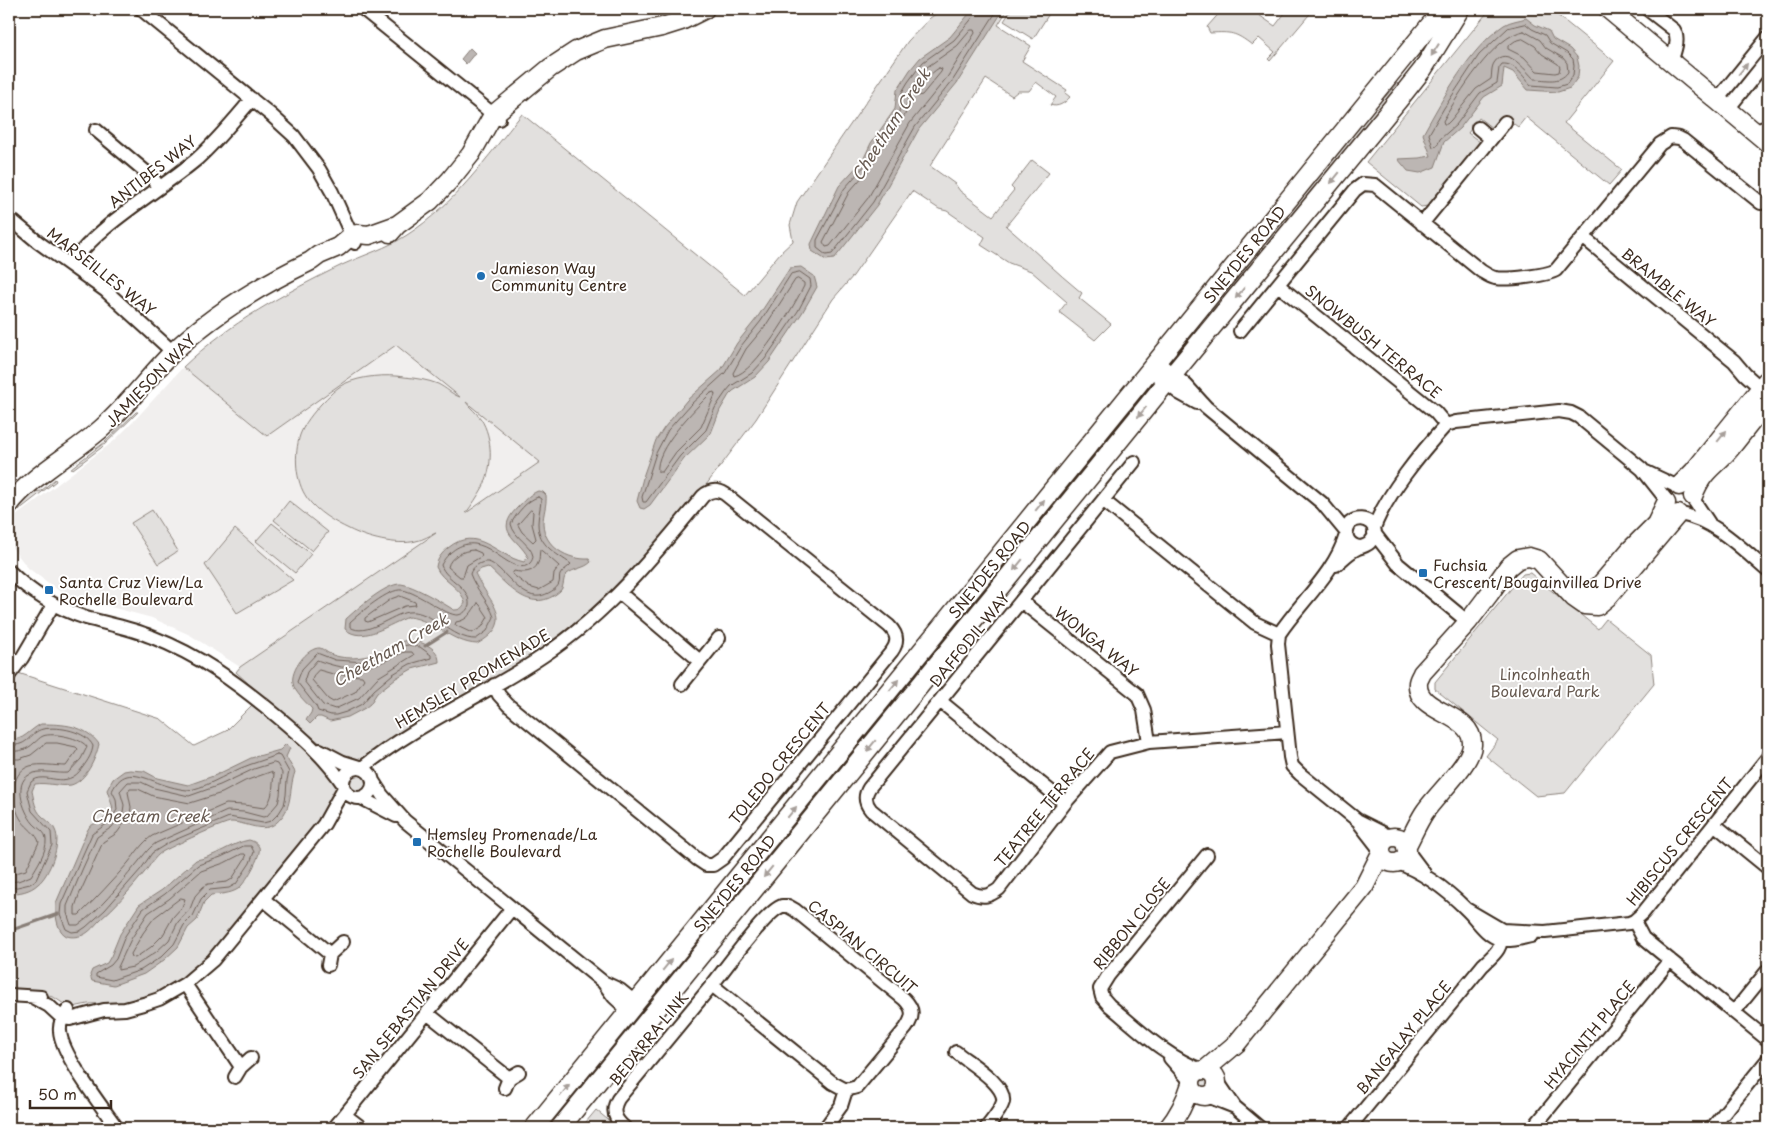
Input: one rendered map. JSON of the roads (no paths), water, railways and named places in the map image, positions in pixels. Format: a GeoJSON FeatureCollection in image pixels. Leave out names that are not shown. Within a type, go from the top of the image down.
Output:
{"type":"FeatureCollection","features":[{"type":"Feature","properties":{"kind":"main road","name":"SNEYDES ROAD"},"geometry":{"type":"LineString","coordinates":[[534,1128],[1443,9]]}},
{"type":"Feature","properties":{"kind":"main road","name":"SNEYDES ROAD"},"geometry":{"type":"LineString","coordinates":[[560,1128],[1169,378],[1406,91],[1423,69],[1460,9]]}},
{"type":"Feature","properties":{"kind":"main road"},"geometry":{"type":"LineString","coordinates":[[1608,9],[1722,105],[1764,134]]}},
{"type":"Feature","properties":{"kind":"main road","name":"JAMIESON WAY"},"geometry":{"type":"LineString","coordinates":[[12,497],[101,429],[174,352],[202,327],[229,307],[311,261],[334,256],[354,239],[378,240],[430,201],[471,154],[487,141],[496,117],[512,110],[530,85],[562,59],[590,45],[622,35],[662,26],[698,10]]}},
{"type":"Feature","properties":{"kind":"main road"},"geometry":{"type":"LineString","coordinates":[[1172,1123],[1187,1098],[1237,1043],[1468,759],[1472,746],[1470,733],[1462,724],[1424,700],[1418,683],[1422,673],[1468,622],[1508,567],[1518,559],[1529,557],[1539,560],[1564,586],[1598,597],[1600,585],[1630,550],[1679,499],[1698,483],[1706,471],[1725,454],[1767,388]]}},
{"type":"Feature","properties":{"kind":"main road"},"geometry":{"type":"LineString","coordinates":[[633,1007],[649,1019]]}},
{"type":"Feature","properties":{"kind":"main road"},"geometry":{"type":"LineString","coordinates":[[1204,1078],[1194,1092],[1206,1096]]}},
{"type":"Feature","properties":{"kind":"main road"},"geometry":{"type":"LineString","coordinates":[[1172,1123],[1206,1096]]}},
{"type":"Feature","properties":{"kind":"street"},"geometry":{"type":"LineString","coordinates":[[141,9],[286,128],[308,154],[332,192],[354,239]]}},
{"type":"Feature","properties":{"kind":"street"},"geometry":{"type":"LineString","coordinates":[[363,9],[496,117]]}},
{"type":"Feature","properties":{"kind":"street"},"geometry":{"type":"LineString","coordinates":[[1647,9],[1674,30],[1676,34],[1672,63]]}},
{"type":"Feature","properties":{"kind":"street"},"geometry":{"type":"LineString","coordinates":[[1722,105],[1768,37]]}},
{"type":"Feature","properties":{"kind":"street"},"geometry":{"type":"LineString","coordinates":[[1722,105],[1768,59]]}},
{"type":"Feature","properties":{"kind":"street","name":"ANTIBES WAY"},"geometry":{"type":"LineString","coordinates":[[70,265],[100,232],[210,146],[252,99]]}},
{"type":"Feature","properties":{"kind":"street"},"geometry":{"type":"LineString","coordinates":[[1422,224],[1505,122]]}},
{"type":"Feature","properties":{"kind":"street"},"geometry":{"type":"LineString","coordinates":[[1478,128],[1491,139]]}},
{"type":"Feature","properties":{"kind":"street"},"geometry":{"type":"LineString","coordinates":[[96,130],[149,175],[159,187]]}},
{"type":"Feature","properties":{"kind":"street"},"geometry":{"type":"LineString","coordinates":[[1240,331],[1355,190],[1363,184],[1375,186],[1481,271],[1495,278],[1552,273],[1584,238],[1660,144],[1671,137],[1683,140],[1761,203]]}},
{"type":"Feature","properties":{"kind":"street","name":"MARSEILLES WAY"},"geometry":{"type":"LineString","coordinates":[[9,218],[38,242],[113,297],[174,352]]}},
{"type":"Feature","properties":{"kind":"street","name":"BRAMBLE WAY"},"geometry":{"type":"LineString","coordinates":[[1584,238],[1767,388]]}},
{"type":"Feature","properties":{"kind":"street","name":"SNOWBUSH TERRACE"},"geometry":{"type":"LineString","coordinates":[[1278,285],[1435,412],[1446,425]]}},
{"type":"Feature","properties":{"kind":"street"},"geometry":{"type":"LineString","coordinates":[[1153,366],[1169,378],[1186,384],[1206,407],[1322,503],[1346,533],[1351,543],[1398,564]]}},
{"type":"Feature","properties":{"kind":"street"},"geometry":{"type":"LineString","coordinates":[[1328,572],[1348,554],[1371,542],[1377,519],[1394,491],[1446,425],[1456,422],[1559,411],[1571,413],[1579,417],[1768,571]]}},
{"type":"Feature","properties":{"kind":"street","name":"DAFFODIL WAY"},"geometry":{"type":"LineString","coordinates":[[866,801],[866,794],[869,788],[1134,462]]}},
{"type":"Feature","properties":{"kind":"street","name":"HEMSLEY PROMENADE"},"geometry":{"type":"LineString","coordinates":[[360,768],[416,730],[559,646],[620,594],[645,567],[703,496],[715,490]]}},
{"type":"Feature","properties":{"kind":"street","name":"TOLEDO CRESCENT"},"geometry":{"type":"LineString","coordinates":[[494,685],[499,695],[508,705],[698,859],[708,865],[713,865],[720,861],[892,651],[896,643],[896,636],[889,626],[733,500],[722,492],[715,490]]}},
{"type":"Feature","properties":{"kind":"street"},"geometry":{"type":"LineString","coordinates":[[1104,501],[1255,623],[1278,634],[1328,572],[1343,546],[1350,523],[1359,519],[1394,491]]}},
{"type":"Feature","properties":{"kind":"street"},"geometry":{"type":"LineString","coordinates":[[1679,499],[1691,516],[1709,523]]}},
{"type":"Feature","properties":{"kind":"street"},"geometry":{"type":"LineString","coordinates":[[1322,503],[1346,515],[1369,522],[1398,564],[1468,622]]}},
{"type":"Feature","properties":{"kind":"street"},"geometry":{"type":"LineString","coordinates":[[9,571],[28,589],[53,605],[86,618],[140,632],[195,656],[235,682],[313,747],[328,764],[349,795],[405,821]]}},
{"type":"Feature","properties":{"kind":"street"},"geometry":{"type":"LineString","coordinates":[[620,594],[700,661]]}},
{"type":"Feature","properties":{"kind":"street","name":"WONGA WAY"},"geometry":{"type":"LineString","coordinates":[[1021,601],[1137,694],[1144,710],[1149,742]]}},
{"type":"Feature","properties":{"kind":"street"},"geometry":{"type":"LineString","coordinates":[[9,675],[22,658],[53,605]]}},
{"type":"Feature","properties":{"kind":"street","name":"HIBISCUS CRESCENT"},"geometry":{"type":"LineString","coordinates":[[1278,634],[1292,766],[1500,936],[1634,921],[1768,757]]}},
{"type":"Feature","properties":{"kind":"street"},"geometry":{"type":"LineString","coordinates":[[682,684],[719,638]]}},
{"type":"Feature","properties":{"kind":"street"},"geometry":{"type":"LineString","coordinates":[[940,702],[1065,803]]}},
{"type":"Feature","properties":{"kind":"street","name":"TEATREE TERRACE"},"geometry":{"type":"LineString","coordinates":[[866,801],[871,810],[972,893],[980,896],[992,894],[999,889],[1065,803],[1110,752],[1149,742],[1287,732]]}},
{"type":"Feature","properties":{"kind":"street","name":"HEMSLEY PROMENADE"},"geometry":{"type":"LineString","coordinates":[[373,780],[392,746]]}},
{"type":"Feature","properties":{"kind":"street"},"geometry":{"type":"LineString","coordinates":[[313,747],[336,759],[367,770],[382,795],[405,821],[603,982],[614,997],[633,1007]]}},
{"type":"Feature","properties":{"kind":"street"},"geometry":{"type":"LineString","coordinates":[[117,1128],[68,1056],[61,1041],[59,1029],[67,1016],[86,1007],[104,1010],[124,1009],[147,1003],[170,994],[201,972],[213,960],[324,824],[344,786],[347,772],[360,768]]}},
{"type":"Feature","properties":{"kind":"street"},"geometry":{"type":"LineString","coordinates":[[324,824],[372,790],[373,780]]}},
{"type":"Feature","properties":{"kind":"street"},"geometry":{"type":"LineString","coordinates":[[1714,824],[1768,868]]}},
{"type":"Feature","properties":{"kind":"street","name":"RIBBON CLOSE"},"geometry":{"type":"LineString","coordinates":[[1204,1078],[1186,1063],[1164,1050],[1109,1005],[1102,997],[1100,989],[1108,976],[1207,855]]}},
{"type":"Feature","properties":{"kind":"street"},"geometry":{"type":"LineString","coordinates":[[263,899],[329,959],[343,942]]}},
{"type":"Feature","properties":{"kind":"street","name":"CASPIAN CIRCUIT"},"geometry":{"type":"LineString","coordinates":[[712,985],[772,912],[782,906],[788,906],[795,910],[904,998],[912,1008],[912,1020],[862,1083],[846,1090]]}},
{"type":"Feature","properties":{"kind":"street","name":"SAN SEBASTIAN DRIVE"},"geometry":{"type":"LineString","coordinates":[[334,1128],[512,908]]}},
{"type":"Feature","properties":{"kind":"street"},"geometry":{"type":"LineString","coordinates":[[1634,921],[1643,938],[1768,1040]]}},
{"type":"Feature","properties":{"kind":"street","name":"BANGALAY PLACE"},"geometry":{"type":"LineString","coordinates":[[1349,1128],[1483,966],[1500,936]]}},
{"type":"Feature","properties":{"kind":"street","name":"HYACINTH PLACE"},"geometry":{"type":"LineString","coordinates":[[1533,1128],[1670,960]]}},
{"type":"Feature","properties":{"kind":"street"},"geometry":{"type":"LineString","coordinates":[[1734,1012],[1768,970]]}},
{"type":"Feature","properties":{"kind":"street"},"geometry":{"type":"LineString","coordinates":[[185,984],[238,1072],[251,1058]]}},
{"type":"Feature","properties":{"kind":"street"},"geometry":{"type":"LineString","coordinates":[[712,985],[833,1083],[846,1090],[841,1106],[825,1128]]}},
{"type":"Feature","properties":{"kind":"street","name":"BEDARRA LINK"},"geometry":{"type":"LineString","coordinates":[[625,1128],[618,1122],[614,1114],[618,1099],[712,985]]}},
{"type":"Feature","properties":{"kind":"street"},"geometry":{"type":"LineString","coordinates":[[9,995],[48,998],[67,1016]]}},
{"type":"Feature","properties":{"kind":"street"},"geometry":{"type":"LineString","coordinates":[[428,1013],[511,1080]]}},
{"type":"Feature","properties":{"kind":"street"},"geometry":{"type":"LineString","coordinates":[[956,1052],[1000,1088],[1003,1100],[1001,1108],[986,1128]]}},
{"type":"Feature","properties":{"kind":"street"},"geometry":{"type":"LineString","coordinates":[[1712,1128],[1768,1059]]}},
{"type":"Feature","properties":{"kind":"street"},"geometry":{"type":"LineString","coordinates":[[1204,1078],[1235,1108],[1260,1128]]}},
{"type":"Feature","properties":{"kind":"street"},"geometry":{"type":"LineString","coordinates":[[1206,1096],[1235,1108]]}},
{"type":"Feature","properties":{"kind":"street"},"geometry":{"type":"LineString","coordinates":[[345,1115],[362,1128]]}},
{"type":"Feature","properties":{"kind":"water"},"geometry":{"type":"Polygon","coordinates":[[[973,9],[1004,9],[957,83],[919,129],[877,205],[834,259],[826,260],[812,251],[811,244],[839,186],[863,160],[871,143],[895,109],[897,90],[910,70],[920,58],[950,37],[973,9]]]}},
{"type":"Feature","properties":{"kind":"water"},"geometry":{"type":"Polygon","coordinates":[[[1526,18],[1535,25],[1549,31],[1553,39],[1570,49],[1577,57],[1579,66],[1578,77],[1570,88],[1558,92],[1528,90],[1513,72],[1504,68],[1502,86],[1484,97],[1460,128],[1444,142],[1435,167],[1420,173],[1408,171],[1398,159],[1431,156],[1423,134],[1448,90],[1469,60],[1504,25],[1526,18]]]}},
{"type":"Feature","properties":{"kind":"water"},"geometry":{"type":"Polygon","coordinates":[[[470,48],[475,53],[466,64],[461,59],[470,48]]]}},
{"type":"Feature","properties":{"kind":"water"},"geometry":{"type":"Polygon","coordinates":[[[801,267],[814,276],[817,287],[802,313],[769,362],[755,377],[729,395],[720,410],[711,433],[684,459],[650,505],[644,509],[640,508],[637,501],[644,474],[656,440],[664,428],[687,400],[721,370],[737,343],[757,318],[790,268],[801,267]]]}},
{"type":"Feature","properties":{"kind":"water"},"geometry":{"type":"Polygon","coordinates":[[[538,491],[546,495],[543,523],[544,531],[552,545],[565,554],[581,559],[589,559],[591,562],[567,574],[560,591],[549,598],[530,599],[512,590],[488,567],[481,569],[475,573],[496,610],[498,619],[496,627],[477,644],[459,640],[427,622],[409,617],[368,634],[360,635],[345,629],[346,619],[364,603],[395,585],[406,585],[454,610],[461,608],[465,603],[463,597],[436,567],[440,556],[458,541],[468,539],[477,540],[514,559],[524,562],[528,557],[510,534],[507,529],[507,523],[517,508],[529,496],[538,491]]]}},
{"type":"Feature","properties":{"kind":"water"},"geometry":{"type":"Polygon","coordinates":[[[409,640],[429,646],[436,653],[439,662],[412,669],[396,678],[377,693],[370,704],[348,717],[330,721],[317,717],[310,724],[306,720],[312,709],[296,690],[293,678],[300,661],[310,651],[320,648],[337,656],[357,658],[378,653],[409,640]]]}},
{"type":"Feature","properties":{"kind":"water"},"geometry":{"type":"Polygon","coordinates":[[[41,724],[66,725],[81,729],[99,744],[90,768],[76,783],[71,785],[35,784],[32,791],[35,805],[40,814],[55,830],[57,836],[56,851],[50,867],[38,884],[32,889],[9,893],[9,740],[23,737],[41,724]]]}},
{"type":"Feature","properties":{"kind":"water","name":"Cheetam Creek"},"geometry":{"type":"Polygon","coordinates":[[[286,744],[290,748],[286,757],[295,772],[286,811],[276,823],[260,828],[231,822],[167,849],[157,856],[123,897],[88,932],[74,937],[67,936],[62,932],[57,920],[56,903],[90,826],[104,819],[113,808],[107,790],[113,779],[124,771],[144,771],[157,778],[188,785],[216,775],[251,758],[280,750],[286,744]]]}},
{"type":"Feature","properties":{"kind":"water"},"geometry":{"type":"Polygon","coordinates":[[[249,840],[257,844],[259,851],[256,862],[245,881],[235,891],[211,895],[204,902],[197,920],[188,928],[178,947],[164,960],[144,974],[114,985],[92,981],[90,975],[92,970],[107,963],[120,934],[139,905],[162,890],[196,860],[249,840]]]}},
{"type":"Feature","properties":{"kind":"waterway","name":"Cheetham Creek"},"geometry":{"type":"LineString","coordinates":[[425,646],[447,632]]}},
{"type":"Feature","properties":{"kind":"waterway","name":"Cheetham Creek"},"geometry":{"type":"LineString","coordinates":[[9,931],[58,914]]}},
{"type":"Feature","properties":{"kind":"place","name":"Jamieson Way Community Centre"},"geometry":{"type":"Point","coordinates":[481,276]}},
{"type":"Feature","properties":{"kind":"place","name":"Fuchsia Crescent/Bougainvillea Drive"},"geometry":{"type":"Point","coordinates":[1423,573]}},
{"type":"Feature","properties":{"kind":"place","name":"Santa Cruz View/La Rochelle Boulevard"},"geometry":{"type":"Point","coordinates":[49,590]}},
{"type":"Feature","properties":{"kind":"place","name":"Hemsley Promenade/La Rochelle Boulevard"},"geometry":{"type":"Point","coordinates":[417,842]}},
{"type":"Feature","properties":{"kind":"park label","name":"Lincolnheath Boulevard Park"},"geometry":{"type":"Point","coordinates":[1545,682]}}]}
